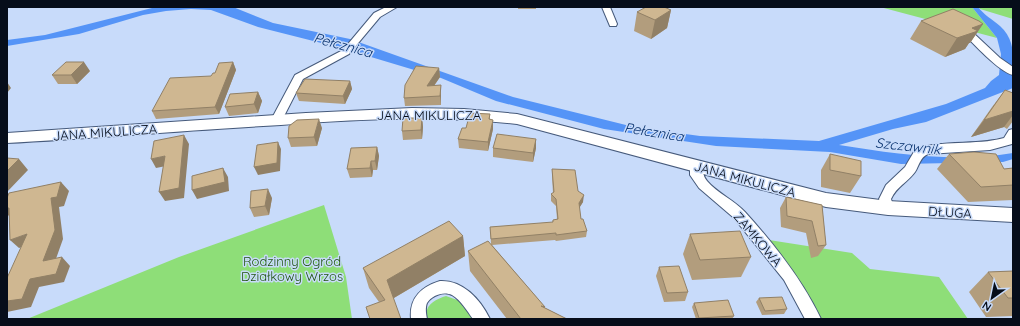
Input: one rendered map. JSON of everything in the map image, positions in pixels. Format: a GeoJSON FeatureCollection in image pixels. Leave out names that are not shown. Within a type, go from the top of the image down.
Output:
{"type":"FeatureCollection","features":[{"type":"Feature","properties":{"kind":"street"},"geometry":{"type":"LineString","coordinates":[[277,120],[299,77],[346,52],[378,15],[393,7]]}},
{"type":"Feature","properties":{"kind":"street"},"geometry":{"type":"LineString","coordinates":[[606,7],[613,24]]}},
{"type":"Feature","properties":{"kind":"street"},"geometry":{"type":"LineString","coordinates":[[965,30],[997,60],[1013,72]]}},
{"type":"Feature","properties":{"kind":"street","name":"JANA MIKULICZA"},"geometry":{"type":"LineString","coordinates":[[7,138],[277,120],[452,113],[495,116],[517,119],[826,200],[888,208]]}},
{"type":"Feature","properties":{"kind":"street"},"geometry":{"type":"LineString","coordinates":[[888,208],[885,199],[890,188],[910,170],[919,153],[926,150],[990,146],[1008,141],[1013,134]]}},
{"type":"Feature","properties":{"kind":"street","name":"ZAMKOWA"},"geometry":{"type":"LineString","coordinates":[[696,167],[696,175],[703,185],[739,214],[789,276],[813,319]]}},
{"type":"Feature","properties":{"kind":"street","name":"DŁUGA"},"geometry":{"type":"LineString","coordinates":[[888,208],[1013,215]]}},
{"type":"Feature","properties":{"kind":"street"},"geometry":{"type":"LineString","coordinates":[[419,319],[417,312],[419,301],[429,292],[443,286],[456,289],[482,319]]}},
{"type":"Feature","properties":{"kind":"green space"},"geometry":{"type":"Polygon","coordinates":[[[880,7],[972,7],[997,38],[880,7]]]}},
{"type":"Feature","properties":{"kind":"green space"},"geometry":{"type":"Polygon","coordinates":[[[978,7],[1013,7],[1013,19],[980,9],[978,7]]]}},
{"type":"Feature","properties":{"kind":"green space","name":"Rodzinny Ogród Działkowy Wrzos"},"geometry":{"type":"Polygon","coordinates":[[[324,205],[346,277],[352,319],[27,319],[179,257],[324,205]]]}},
{"type":"Feature","properties":{"kind":"green space"},"geometry":{"type":"Polygon","coordinates":[[[769,240],[852,253],[870,269],[939,277],[968,319],[821,319],[794,275],[769,240]]]}},
{"type":"Feature","properties":{"kind":"green space"},"geometry":{"type":"Polygon","coordinates":[[[446,296],[460,301],[474,319],[428,319],[428,307],[434,301],[446,296]]]}},
{"type":"Feature","properties":{"kind":"water","name":"Pełcznica"},"geometry":{"type":"Polygon","coordinates":[[[156,7],[233,7],[273,23],[350,39],[513,97],[634,127],[700,136],[819,141],[946,104],[985,88],[999,75],[1001,54],[997,38],[972,7],[978,7],[985,15],[1006,32],[1010,39],[1014,63],[1013,88],[926,122],[893,129],[839,145],[904,154],[947,157],[991,156],[1013,153],[1013,159],[1003,162],[901,164],[830,152],[716,146],[604,129],[496,101],[441,78],[341,48],[258,27],[211,10],[191,9],[143,15],[79,34],[7,46],[7,40],[45,35],[156,7]]]}},
{"type":"Feature","properties":{"kind":"building"},"geometry":{"type":"Polygon","coordinates":[[[646,7],[664,7],[671,10],[655,20],[637,12],[646,7]]]}},
{"type":"Feature","properties":{"kind":"building"},"geometry":{"type":"Polygon","coordinates":[[[953,9],[983,24],[972,28],[978,31],[957,38],[921,21],[953,9]]]}},
{"type":"Feature","properties":{"kind":"building"},"geometry":{"type":"Polygon","coordinates":[[[66,62],[84,62],[71,75],[52,75],[66,62]]]}},
{"type":"Feature","properties":{"kind":"building"},"geometry":{"type":"Polygon","coordinates":[[[233,62],[215,107],[152,111],[170,78],[211,76],[215,73],[219,63],[233,62]]]}},
{"type":"Feature","properties":{"kind":"building"},"geometry":{"type":"Polygon","coordinates":[[[416,66],[439,68],[427,86],[441,85],[440,96],[404,98],[405,85],[416,66]]]}},
{"type":"Feature","properties":{"kind":"building"},"geometry":{"type":"Polygon","coordinates":[[[305,79],[350,81],[343,96],[296,93],[305,79]]]}},
{"type":"Feature","properties":{"kind":"building"},"geometry":{"type":"Polygon","coordinates":[[[1005,90],[1013,93],[1013,111],[984,120],[1005,90]]]}},
{"type":"Feature","properties":{"kind":"building"},"geometry":{"type":"Polygon","coordinates":[[[258,92],[254,104],[225,107],[230,94],[258,92]]]}},
{"type":"Feature","properties":{"kind":"building"},"geometry":{"type":"Polygon","coordinates":[[[470,113],[490,114],[489,119],[493,120],[488,142],[458,139],[462,128],[466,128],[470,113]]]}},
{"type":"Feature","properties":{"kind":"building"},"geometry":{"type":"Polygon","coordinates":[[[403,118],[422,118],[421,130],[402,131],[403,118]]]}},
{"type":"Feature","properties":{"kind":"building"},"geometry":{"type":"Polygon","coordinates":[[[319,119],[314,137],[288,138],[289,126],[297,120],[319,119]]]}},
{"type":"Feature","properties":{"kind":"building"},"geometry":{"type":"Polygon","coordinates":[[[497,134],[536,139],[533,153],[493,148],[497,134]]]}},
{"type":"Feature","properties":{"kind":"building"},"geometry":{"type":"Polygon","coordinates":[[[184,135],[179,188],[159,192],[165,156],[151,159],[154,141],[184,135]]]}},
{"type":"Feature","properties":{"kind":"building"},"geometry":{"type":"Polygon","coordinates":[[[278,142],[277,163],[254,167],[257,145],[278,142]]]}},
{"type":"Feature","properties":{"kind":"building"},"geometry":{"type":"Polygon","coordinates":[[[377,147],[375,161],[371,161],[370,168],[347,169],[351,148],[377,147]]]}},
{"type":"Feature","properties":{"kind":"building"},"geometry":{"type":"Polygon","coordinates":[[[974,152],[996,154],[1004,169],[1013,168],[1013,185],[981,187],[949,154],[974,152]]]}},
{"type":"Feature","properties":{"kind":"building"},"geometry":{"type":"Polygon","coordinates":[[[830,154],[861,161],[861,176],[830,170],[830,154]]]}},
{"type":"Feature","properties":{"kind":"building"},"geometry":{"type":"Polygon","coordinates":[[[7,158],[19,159],[7,171],[7,158]]]}},
{"type":"Feature","properties":{"kind":"building"},"geometry":{"type":"Polygon","coordinates":[[[223,168],[225,182],[192,190],[192,176],[223,168]]]}},
{"type":"Feature","properties":{"kind":"building"},"geometry":{"type":"Polygon","coordinates":[[[552,169],[575,170],[578,191],[584,195],[579,203],[581,219],[583,219],[587,231],[556,235],[556,233],[491,239],[490,227],[553,222],[553,220],[558,219],[556,199],[551,194],[554,192],[552,169]]]}},
{"type":"Feature","properties":{"kind":"building"},"geometry":{"type":"Polygon","coordinates":[[[61,182],[57,197],[51,198],[55,230],[43,261],[62,257],[56,274],[30,279],[22,299],[7,301],[7,278],[27,234],[10,240],[9,208],[7,208],[7,198],[9,193],[61,182]]]}},
{"type":"Feature","properties":{"kind":"building"},"geometry":{"type":"Polygon","coordinates":[[[268,189],[265,206],[250,208],[251,191],[268,189]]]}},
{"type":"Feature","properties":{"kind":"building"},"geometry":{"type":"Polygon","coordinates":[[[786,197],[822,205],[826,245],[818,246],[812,221],[787,216],[786,197]]]}},
{"type":"Feature","properties":{"kind":"building"},"geometry":{"type":"Polygon","coordinates":[[[449,221],[463,236],[387,280],[401,319],[370,319],[366,307],[385,300],[363,268],[449,221]]]}},
{"type":"Feature","properties":{"kind":"building"},"geometry":{"type":"Polygon","coordinates":[[[740,231],[751,257],[700,260],[690,234],[740,231]]]}},
{"type":"Feature","properties":{"kind":"building"},"geometry":{"type":"Polygon","coordinates":[[[488,241],[545,307],[541,306],[567,319],[521,319],[468,251],[488,241]]]}},
{"type":"Feature","properties":{"kind":"building"},"geometry":{"type":"Polygon","coordinates":[[[679,266],[688,292],[667,293],[659,267],[679,266]]]}},
{"type":"Feature","properties":{"kind":"building"},"geometry":{"type":"Polygon","coordinates":[[[1013,271],[1013,298],[1008,298],[988,272],[1013,271]]]}},
{"type":"Feature","properties":{"kind":"building"},"geometry":{"type":"Polygon","coordinates":[[[782,297],[787,309],[765,311],[759,298],[782,297]]]}},
{"type":"Feature","properties":{"kind":"building"},"geometry":{"type":"Polygon","coordinates":[[[728,300],[734,316],[699,318],[694,303],[728,300]]]}},
{"type":"Feature","properties":{"kind":"water label","name":"Szczawnik"},"geometry":{"type":"Point","coordinates":[908,146]}}]}
